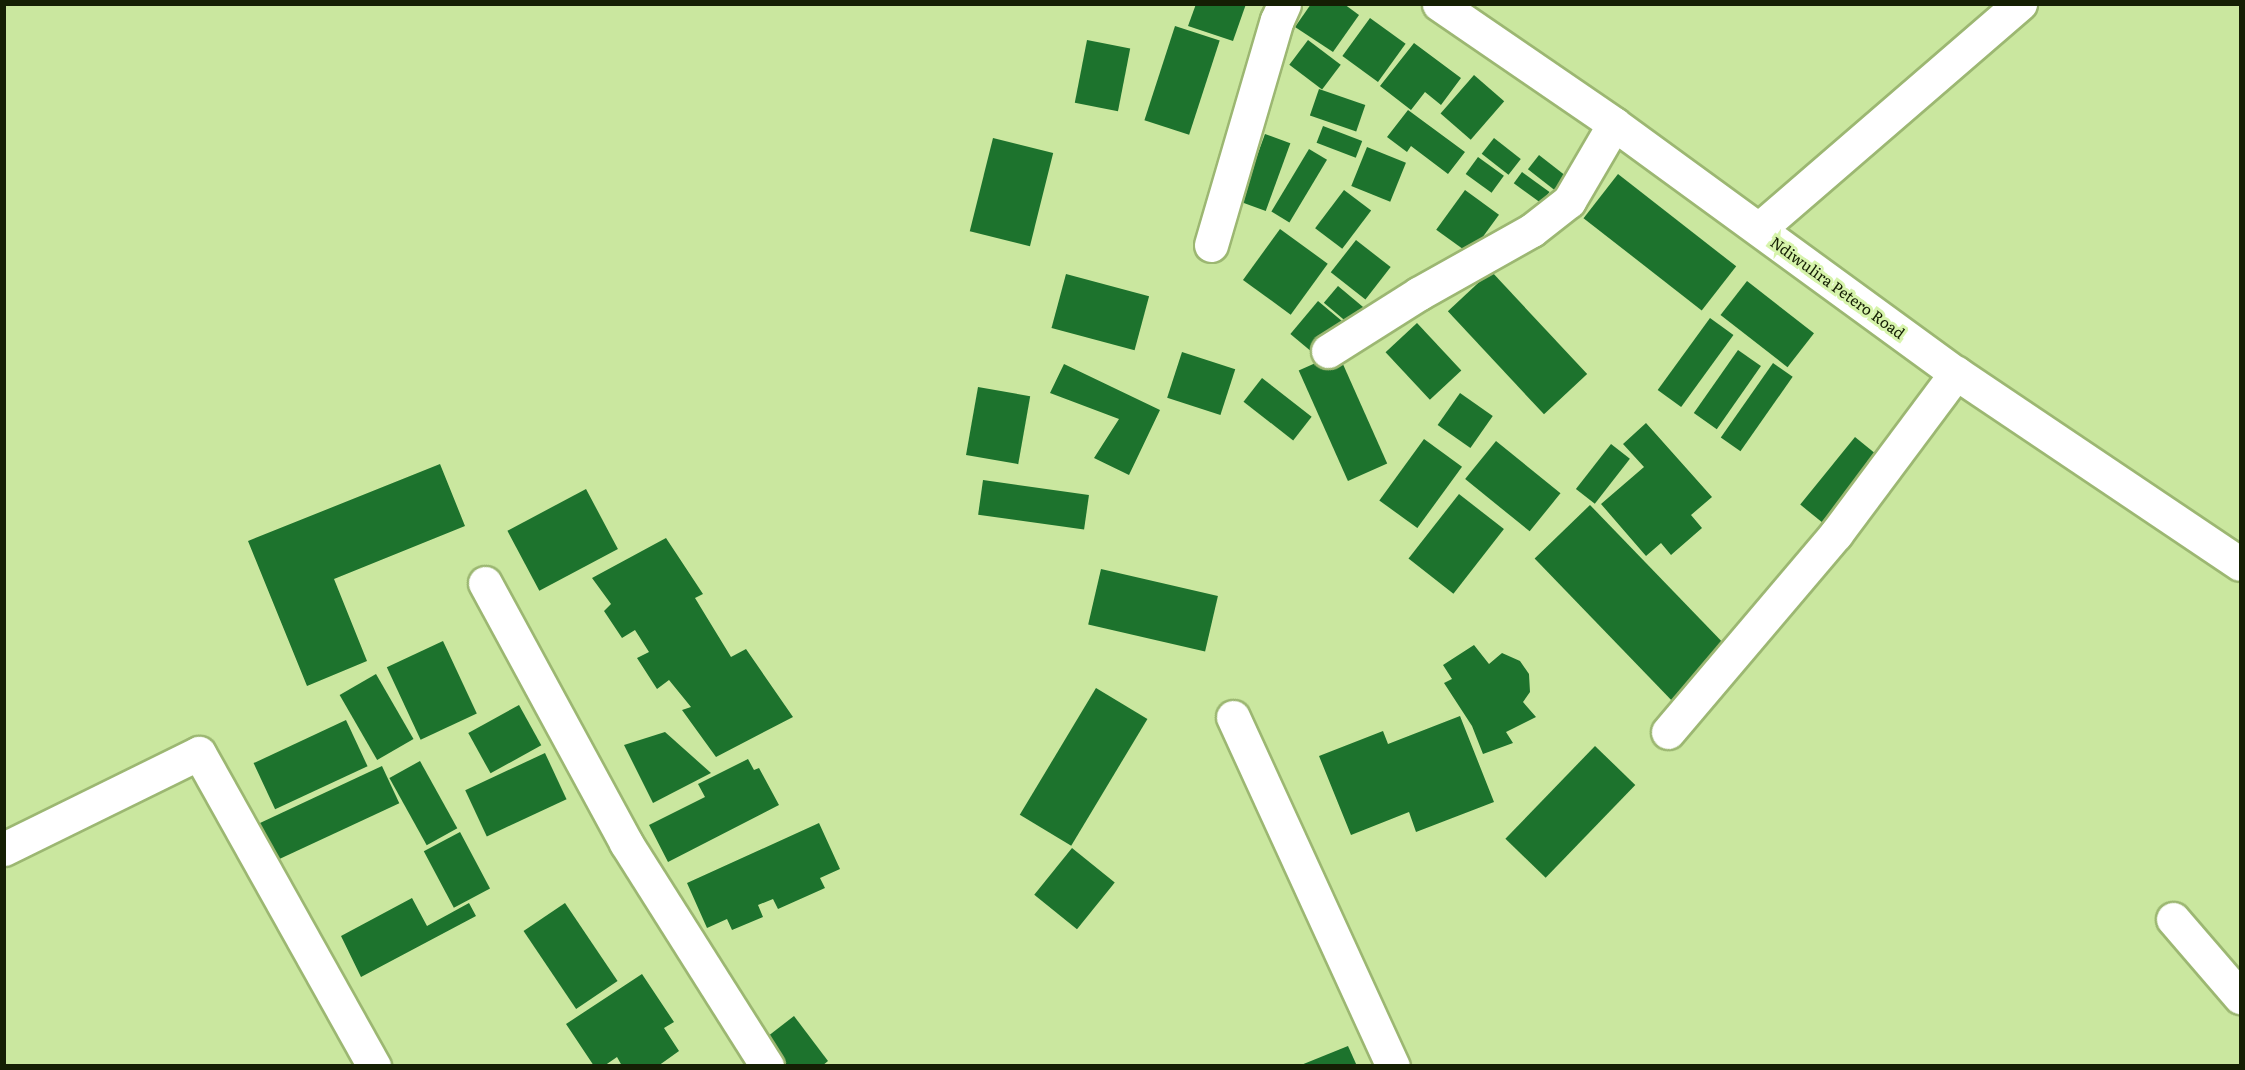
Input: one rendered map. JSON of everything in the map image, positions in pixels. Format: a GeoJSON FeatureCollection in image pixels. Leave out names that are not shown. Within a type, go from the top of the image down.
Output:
{"type":"FeatureCollection","features":[{"type":"Feature","properties":{"kind":"street"},"geometry":{"type":"LineString","coordinates":[[1211,244],[1277,20],[1284,4]]}},
{"type":"Feature","properties":{"kind":"street","name":"Ndiwulira Petero Road"},"geometry":{"type":"LineString","coordinates":[[1439,4],[1614,124],[1956,373],[2241,564]]}},
{"type":"Feature","properties":{"kind":"street"},"geometry":{"type":"LineString","coordinates":[[1759,229],[2020,4]]}},
{"type":"Feature","properties":{"kind":"street"},"geometry":{"type":"LineString","coordinates":[[1329,351],[1418,294],[1532,230],[1569,201],[1614,124]]}},
{"type":"Feature","properties":{"kind":"street"},"geometry":{"type":"LineString","coordinates":[[1668,732],[1836,534],[1956,373]]}},
{"type":"Feature","properties":{"kind":"street"},"geometry":{"type":"LineString","coordinates":[[485,583],[626,843],[766,1065]]}},
{"type":"Feature","properties":{"kind":"street"},"geometry":{"type":"LineString","coordinates":[[1233,717],[1393,1065]]}},
{"type":"Feature","properties":{"kind":"street"},"geometry":{"type":"LineString","coordinates":[[4,849],[200,753],[374,1065]]}},
{"type":"Feature","properties":{"kind":"street"},"geometry":{"type":"LineString","coordinates":[[2173,919],[2241,997]]}},
{"type":"Feature","properties":{"kind":"building"},"geometry":{"type":"Polygon","coordinates":[[[1196,4],[1246,4],[1233,41],[1188,26],[1196,4]]]}},
{"type":"Feature","properties":{"kind":"building"},"geometry":{"type":"Polygon","coordinates":[[[1311,4],[1344,4],[1359,15],[1333,52],[1295,27],[1311,4]]]}},
{"type":"Feature","properties":{"kind":"building"},"geometry":{"type":"Polygon","coordinates":[[[1370,18],[1406,44],[1378,82],[1342,56],[1370,18]]]}},
{"type":"Feature","properties":{"kind":"building"},"geometry":{"type":"Polygon","coordinates":[[[1175,26],[1220,41],[1189,135],[1144,120],[1175,26]]]}},
{"type":"Feature","properties":{"kind":"building"},"geometry":{"type":"Polygon","coordinates":[[[1087,40],[1130,48],[1118,111],[1075,103],[1087,40]]]}},
{"type":"Feature","properties":{"kind":"building"},"geometry":{"type":"Polygon","coordinates":[[[1308,40],[1341,65],[1322,89],[1289,65],[1308,40]]]}},
{"type":"Feature","properties":{"kind":"building"},"geometry":{"type":"Polygon","coordinates":[[[1414,43],[1461,78],[1441,105],[1425,92],[1411,110],[1380,86],[1414,43]]]}},
{"type":"Feature","properties":{"kind":"building"},"geometry":{"type":"Polygon","coordinates":[[[1474,75],[1504,101],[1471,140],[1441,113],[1474,75]]]}},
{"type":"Feature","properties":{"kind":"building"},"geometry":{"type":"Polygon","coordinates":[[[1319,89],[1365,105],[1356,131],[1310,115],[1319,89]]]}},
{"type":"Feature","properties":{"kind":"building"},"geometry":{"type":"Polygon","coordinates":[[[1408,110],[1465,152],[1448,174],[1411,146],[1407,152],[1387,137],[1408,110]]]}},
{"type":"Feature","properties":{"kind":"building"},"geometry":{"type":"Polygon","coordinates":[[[1323,126],[1362,141],[1356,158],[1317,143],[1323,126]]]}},
{"type":"Feature","properties":{"kind":"building"},"geometry":{"type":"Polygon","coordinates":[[[1265,134],[1290,143],[1266,211],[1240,202],[1265,134]]]}},
{"type":"Feature","properties":{"kind":"building"},"geometry":{"type":"Polygon","coordinates":[[[993,138],[1053,153],[1030,246],[970,231],[993,138]]]}},
{"type":"Feature","properties":{"kind":"building"},"geometry":{"type":"Polygon","coordinates":[[[1494,138],[1521,159],[1508,175],[1482,154],[1494,138]]]}},
{"type":"Feature","properties":{"kind":"building"},"geometry":{"type":"Polygon","coordinates":[[[1367,147],[1406,163],[1390,202],[1351,186],[1367,147]]]}},
{"type":"Feature","properties":{"kind":"building"},"geometry":{"type":"Polygon","coordinates":[[[1309,149],[1327,160],[1289,222],[1271,212],[1309,149]]]}},
{"type":"Feature","properties":{"kind":"building"},"geometry":{"type":"Polygon","coordinates":[[[1539,155],[1570,179],[1559,193],[1528,169],[1539,155]]]}},
{"type":"Feature","properties":{"kind":"building"},"geometry":{"type":"Polygon","coordinates":[[[1478,157],[1504,176],[1492,193],[1466,174],[1478,157]]]}},
{"type":"Feature","properties":{"kind":"building"},"geometry":{"type":"Polygon","coordinates":[[[1522,172],[1550,192],[1541,203],[1514,183],[1522,172]]]}},
{"type":"Feature","properties":{"kind":"building"},"geometry":{"type":"Polygon","coordinates":[[[1618,174],[1736,266],[1702,310],[1584,218],[1618,174]]]}},
{"type":"Feature","properties":{"kind":"building"},"geometry":{"type":"Polygon","coordinates":[[[1344,190],[1371,210],[1342,249],[1315,228],[1344,190]]]}},
{"type":"Feature","properties":{"kind":"building"},"geometry":{"type":"Polygon","coordinates":[[[1465,190],[1499,215],[1470,254],[1436,230],[1465,190]]]}},
{"type":"Feature","properties":{"kind":"building"},"geometry":{"type":"Polygon","coordinates":[[[1280,229],[1328,264],[1291,315],[1243,280],[1280,229]]]}},
{"type":"Feature","properties":{"kind":"building"},"geometry":{"type":"Polygon","coordinates":[[[1356,240],[1391,267],[1365,299],[1331,272],[1356,240]]]}},
{"type":"Feature","properties":{"kind":"building"},"geometry":{"type":"Polygon","coordinates":[[[1491,271],[1587,374],[1544,414],[1448,311],[1491,271]]]}},
{"type":"Feature","properties":{"kind":"building"},"geometry":{"type":"Polygon","coordinates":[[[1066,274],[1149,296],[1135,350],[1052,328],[1066,274]]]}},
{"type":"Feature","properties":{"kind":"building"},"geometry":{"type":"Polygon","coordinates":[[[1747,281],[1814,333],[1788,367],[1721,315],[1747,281]]]}},
{"type":"Feature","properties":{"kind":"building"},"geometry":{"type":"Polygon","coordinates":[[[1338,286],[1368,311],[1354,328],[1324,303],[1338,286]]]}},
{"type":"Feature","properties":{"kind":"building"},"geometry":{"type":"Polygon","coordinates":[[[1318,301],[1344,323],[1316,356],[1290,334],[1318,301]]]}},
{"type":"Feature","properties":{"kind":"building"},"geometry":{"type":"Polygon","coordinates":[[[1710,318],[1733,335],[1681,407],[1658,390],[1710,318]]]}},
{"type":"Feature","properties":{"kind":"building"},"geometry":{"type":"Polygon","coordinates":[[[1417,323],[1461,371],[1430,400],[1386,352],[1417,323]]]}},
{"type":"Feature","properties":{"kind":"building"},"geometry":{"type":"Polygon","coordinates":[[[1738,350],[1761,366],[1717,429],[1694,413],[1738,350]]]}},
{"type":"Feature","properties":{"kind":"building"},"geometry":{"type":"Polygon","coordinates":[[[1182,352],[1235,369],[1220,415],[1167,398],[1182,352]]]}},
{"type":"Feature","properties":{"kind":"building"},"geometry":{"type":"Polygon","coordinates":[[[1338,353],[1387,464],[1348,481],[1299,370],[1338,353]]]}},
{"type":"Feature","properties":{"kind":"building"},"geometry":{"type":"Polygon","coordinates":[[[1773,363],[1793,377],[1740,451],[1721,438],[1773,363]]]}},
{"type":"Feature","properties":{"kind":"building"},"geometry":{"type":"Polygon","coordinates":[[[1064,364],[1160,410],[1129,475],[1094,458],[1119,419],[1050,393],[1064,364]]]}},
{"type":"Feature","properties":{"kind":"building"},"geometry":{"type":"Polygon","coordinates":[[[1262,378],[1312,417],[1293,440],[1244,402],[1262,378]]]}},
{"type":"Feature","properties":{"kind":"building"},"geometry":{"type":"Polygon","coordinates":[[[978,387],[1030,396],[1018,464],[966,455],[978,387]]]}},
{"type":"Feature","properties":{"kind":"building"},"geometry":{"type":"Polygon","coordinates":[[[1460,393],[1493,416],[1470,448],[1438,425],[1460,393]]]}},
{"type":"Feature","properties":{"kind":"building"},"geometry":{"type":"Polygon","coordinates":[[[1646,423],[1712,497],[1691,515],[1702,528],[1671,555],[1661,543],[1646,556],[1601,504],[1644,467],[1623,444],[1646,423]]]}},
{"type":"Feature","properties":{"kind":"building"},"geometry":{"type":"Polygon","coordinates":[[[1855,437],[1883,460],[1828,527],[1800,505],[1855,437]]]}},
{"type":"Feature","properties":{"kind":"building"},"geometry":{"type":"Polygon","coordinates":[[[1424,439],[1462,467],[1417,528],[1379,500],[1424,439]]]}},
{"type":"Feature","properties":{"kind":"building"},"geometry":{"type":"Polygon","coordinates":[[[1496,441],[1561,493],[1530,531],[1465,479],[1496,441]]]}},
{"type":"Feature","properties":{"kind":"building"},"geometry":{"type":"Polygon","coordinates":[[[1611,444],[1630,459],[1595,504],[1576,489],[1611,444]]]}},
{"type":"Feature","properties":{"kind":"building"},"geometry":{"type":"Polygon","coordinates":[[[440,464],[465,526],[334,579],[367,661],[307,686],[248,541],[440,464]]]}},
{"type":"Feature","properties":{"kind":"building"},"geometry":{"type":"Polygon","coordinates":[[[983,480],[1089,495],[1084,530],[978,515],[983,480]]]}},
{"type":"Feature","properties":{"kind":"building"},"geometry":{"type":"Polygon","coordinates":[[[586,489],[618,549],[539,591],[507,531],[586,489]]]}},
{"type":"Feature","properties":{"kind":"building"},"geometry":{"type":"Polygon","coordinates":[[[1459,494],[1504,529],[1453,594],[1409,559],[1459,494]]]}},
{"type":"Feature","properties":{"kind":"building"},"geometry":{"type":"Polygon","coordinates":[[[1590,505],[1727,647],[1671,700],[1535,558],[1590,505]]]}},
{"type":"Feature","properties":{"kind":"building"},"geometry":{"type":"Polygon","coordinates":[[[666,538],[703,594],[695,598],[731,657],[746,649],[793,717],[716,757],[682,710],[691,707],[669,680],[657,689],[637,658],[649,652],[635,630],[622,638],[604,611],[611,604],[592,578],[666,538]]]}},
{"type":"Feature","properties":{"kind":"building"},"geometry":{"type":"Polygon","coordinates":[[[1101,569],[1218,596],[1205,652],[1088,625],[1101,569]]]}},
{"type":"Feature","properties":{"kind":"building"},"geometry":{"type":"Polygon","coordinates":[[[443,641],[477,714],[421,740],[387,667],[443,641]]]}},
{"type":"Feature","properties":{"kind":"building"},"geometry":{"type":"Polygon","coordinates":[[[1474,645],[1489,664],[1502,653],[1520,661],[1529,674],[1530,692],[1523,702],[1536,717],[1506,732],[1513,743],[1483,754],[1472,726],[1444,683],[1452,679],[1443,665],[1474,645]]]}},
{"type":"Feature","properties":{"kind":"building"},"geometry":{"type":"Polygon","coordinates":[[[376,674],[414,739],[377,760],[340,695],[376,674]]]}},
{"type":"Feature","properties":{"kind":"building"},"geometry":{"type":"Polygon","coordinates":[[[1096,688],[1147,719],[1071,846],[1020,815],[1096,688]]]}},
{"type":"Feature","properties":{"kind":"building"},"geometry":{"type":"Polygon","coordinates":[[[519,705],[541,745],[491,773],[468,733],[519,705]]]}},
{"type":"Feature","properties":{"kind":"building"},"geometry":{"type":"Polygon","coordinates":[[[1460,716],[1494,802],[1416,832],[1409,812],[1351,835],[1319,756],[1383,731],[1388,744],[1460,716]]]}},
{"type":"Feature","properties":{"kind":"building"},"geometry":{"type":"Polygon","coordinates":[[[346,720],[368,766],[275,809],[254,763],[346,720]]]}},
{"type":"Feature","properties":{"kind":"building"},"geometry":{"type":"Polygon","coordinates":[[[665,732],[711,773],[653,803],[624,745],[665,732]]]}},
{"type":"Feature","properties":{"kind":"building"},"geometry":{"type":"Polygon","coordinates":[[[1595,746],[1635,785],[1546,878],[1505,839],[1595,746]]]}},
{"type":"Feature","properties":{"kind":"building"},"geometry":{"type":"Polygon","coordinates":[[[545,753],[567,799],[487,836],[465,790],[545,753]]]}},
{"type":"Feature","properties":{"kind":"building"},"geometry":{"type":"Polygon","coordinates":[[[748,759],[754,770],[759,768],[779,805],[668,862],[649,825],[705,797],[698,784],[748,759]]]}},
{"type":"Feature","properties":{"kind":"building"},"geometry":{"type":"Polygon","coordinates":[[[420,761],[457,828],[427,845],[389,778],[420,761]]]}},
{"type":"Feature","properties":{"kind":"building"},"geometry":{"type":"Polygon","coordinates":[[[382,766],[399,803],[275,861],[258,824],[382,766]]]}},
{"type":"Feature","properties":{"kind":"building"},"geometry":{"type":"Polygon","coordinates":[[[819,823],[840,869],[820,878],[825,888],[778,909],[773,899],[758,905],[763,917],[732,930],[727,919],[707,928],[687,883],[819,823]]]}},
{"type":"Feature","properties":{"kind":"building"},"geometry":{"type":"Polygon","coordinates":[[[460,832],[490,889],[454,908],[424,851],[460,832]]]}},
{"type":"Feature","properties":{"kind":"building"},"geometry":{"type":"Polygon","coordinates":[[[1072,848],[1115,883],[1077,929],[1034,895],[1072,848]]]}},
{"type":"Feature","properties":{"kind":"building"},"geometry":{"type":"Polygon","coordinates":[[[412,898],[427,926],[469,903],[476,916],[361,977],[341,936],[412,898]]]}},
{"type":"Feature","properties":{"kind":"building"},"geometry":{"type":"Polygon","coordinates":[[[565,903],[618,981],[576,1009],[524,931],[565,903]]]}},
{"type":"Feature","properties":{"kind":"building"},"geometry":{"type":"Polygon","coordinates":[[[642,974],[674,1022],[664,1028],[679,1051],[658,1066],[622,1066],[617,1057],[604,1066],[594,1066],[566,1024],[642,974]]]}},
{"type":"Feature","properties":{"kind":"building"},"geometry":{"type":"Polygon","coordinates":[[[794,1016],[828,1061],[822,1066],[782,1066],[763,1040],[794,1016]]]}},
{"type":"Feature","properties":{"kind":"building"},"geometry":{"type":"Polygon","coordinates":[[[1348,1046],[1357,1066],[1301,1066],[1301,1065],[1348,1046]]]}}]}
